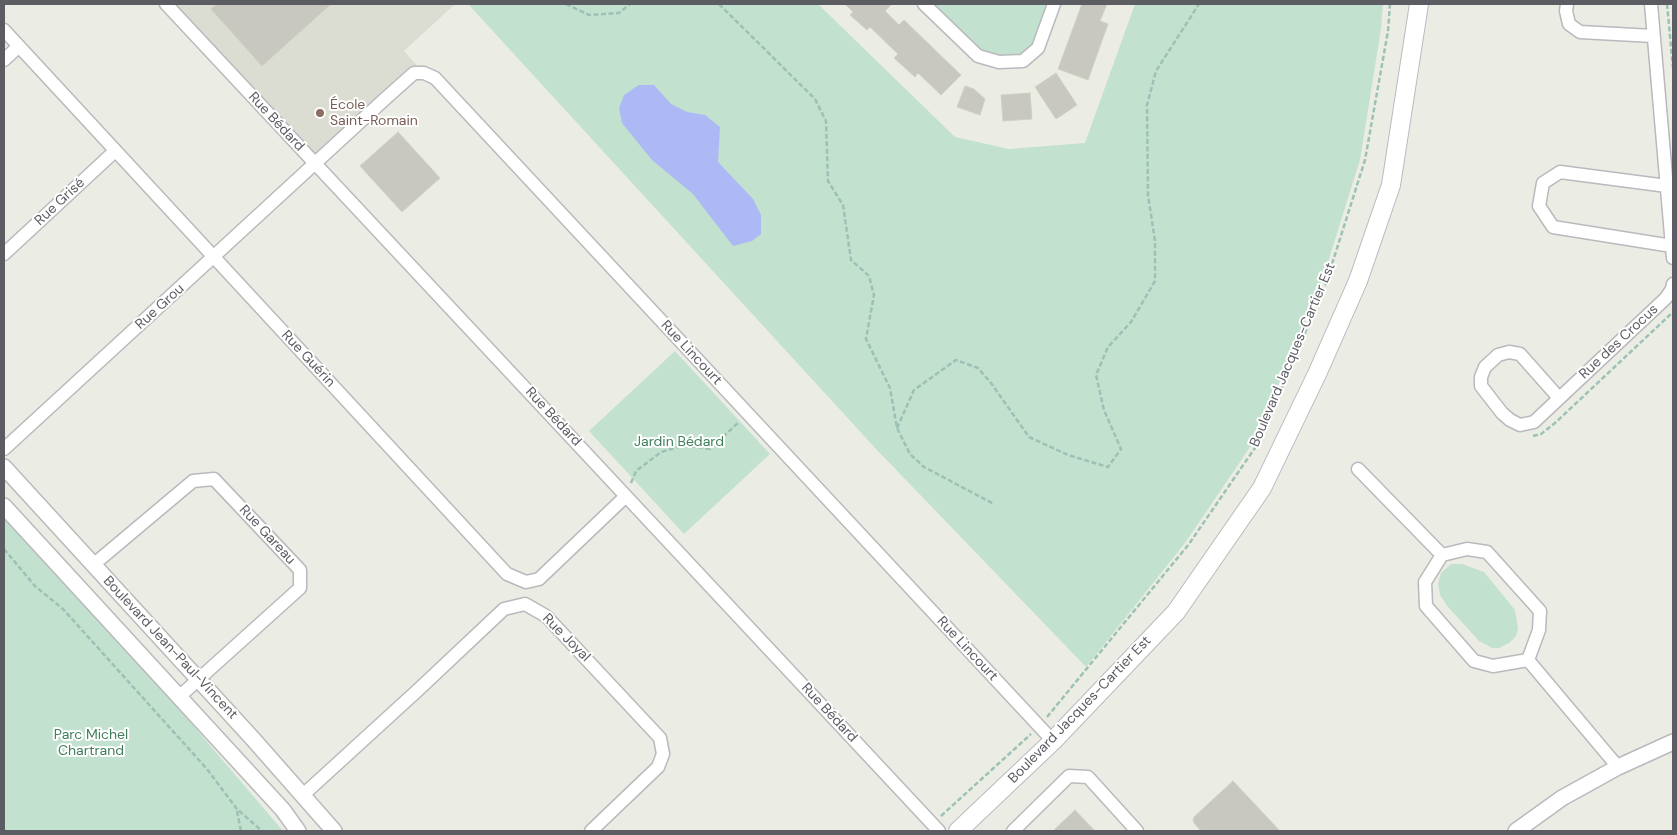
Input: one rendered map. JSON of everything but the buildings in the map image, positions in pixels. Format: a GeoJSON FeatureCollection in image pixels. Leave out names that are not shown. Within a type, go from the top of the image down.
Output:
{"type":"FeatureCollection","features":[{"type":"Feature","properties":{"kind":"main road","name":"Boulevard Jacques-Cartier Est"},"geometry":{"type":"LineString","coordinates":[[958,831],[1053,741],[1176,612],[1262,488],[1317,374],[1354,289],[1391,185],[1419,4]]}},
{"type":"Feature","properties":{"kind":"street","name":"Rue Bédard"},"geometry":{"type":"LineString","coordinates":[[166,4],[936,828]]}},
{"type":"Feature","properties":{"kind":"street"},"geometry":{"type":"LineString","coordinates":[[924,4],[978,56],[999,62],[1023,61],[1038,48],[1054,4]]}},
{"type":"Feature","properties":{"kind":"street"},"geometry":{"type":"LineString","coordinates":[[1567,4],[1566,10],[1569,24],[1580,32],[1653,36]]}},
{"type":"Feature","properties":{"kind":"street"},"geometry":{"type":"LineString","coordinates":[[1651,4],[1673,252],[1553,227],[1539,206],[1543,183],[1560,172],[1667,186]]}},
{"type":"Feature","properties":{"kind":"street","name":"Rue Guérin"},"geometry":{"type":"LineString","coordinates":[[4,30],[507,574],[526,582],[539,579],[626,496]]}},
{"type":"Feature","properties":{"kind":"street"},"geometry":{"type":"LineString","coordinates":[[4,60],[19,46]]}},
{"type":"Feature","properties":{"kind":"street","name":"Rue Lincourt"},"geometry":{"type":"LineString","coordinates":[[316,164],[414,73],[424,73],[435,78],[1053,741]]}},
{"type":"Feature","properties":{"kind":"street","name":"Rue Grisé"},"geometry":{"type":"LineString","coordinates":[[4,254],[116,151]]}},
{"type":"Feature","properties":{"kind":"street","name":"Rue Grou"},"geometry":{"type":"LineString","coordinates":[[4,449],[316,164]]}},
{"type":"Feature","properties":{"kind":"street","name":"Rue des Crocus"},"geometry":{"type":"LineString","coordinates":[[1559,398],[1520,354],[1509,352],[1498,354],[1485,367],[1481,377],[1481,386],[1502,413],[1510,420],[1520,425],[1534,422],[1666,298],[1673,284]]}},
{"type":"Feature","properties":{"kind":"street","name":"Boulevard Jean-Paul-Vincent"},"geometry":{"type":"LineString","coordinates":[[4,467],[334,831]]}},
{"type":"Feature","properties":{"kind":"street"},"geometry":{"type":"LineString","coordinates":[[1358,469],[1442,555]]}},
{"type":"Feature","properties":{"kind":"street","name":"Rue Gareau"},"geometry":{"type":"LineString","coordinates":[[93,565],[193,481],[214,479],[300,570],[300,588],[180,696]]}},
{"type":"Feature","properties":{"kind":"street","name":"Boulevard Jean-Paul-Vincent"},"geometry":{"type":"LineString","coordinates":[[4,506],[180,696],[283,810],[298,831]]}},
{"type":"Feature","properties":{"kind":"street"},"geometry":{"type":"LineString","coordinates":[[1467,549],[1487,552],[1540,611],[1539,630],[1528,660],[1492,666],[1474,661],[1426,606],[1425,582],[1442,555],[1467,549]]}},
{"type":"Feature","properties":{"kind":"street","name":"Rue Joyal"},"geometry":{"type":"LineString","coordinates":[[303,795],[504,609],[525,604],[546,616],[660,738],[662,754],[658,767],[591,831]]}},
{"type":"Feature","properties":{"kind":"street"},"geometry":{"type":"LineString","coordinates":[[1528,660],[1618,767]]}},
{"type":"Feature","properties":{"kind":"street"},"geometry":{"type":"LineString","coordinates":[[1516,831],[1562,798],[1618,767],[1672,744]]}},
{"type":"Feature","properties":{"kind":"street"},"geometry":{"type":"LineString","coordinates":[[1013,831],[1069,776],[1088,777],[1138,831]]}},
{"type":"Feature","properties":{"kind":"path"},"geometry":{"type":"LineString","coordinates":[[566,4],[589,15],[619,13],[630,4]]}},
{"type":"Feature","properties":{"kind":"path"},"geometry":{"type":"LineString","coordinates":[[719,4],[815,99],[826,121],[828,181],[843,205],[851,260],[869,276],[874,295],[866,339],[890,388],[897,428],[910,454],[924,468],[994,504]]}},
{"type":"Feature","properties":{"kind":"path"},"geometry":{"type":"LineString","coordinates":[[897,428],[914,390],[956,360],[978,368],[991,383],[1028,436],[1068,456],[1108,468],[1121,448],[1104,410],[1096,375],[1108,347],[1131,322],[1155,281],[1155,241],[1148,196],[1147,104],[1156,71],[1199,4]]}},
{"type":"Feature","properties":{"kind":"path","name":"Boulevard Jacques-Cartier Est"},"geometry":{"type":"LineString","coordinates":[[936,828],[1039,727],[1189,544],[1259,442],[1326,282],[1365,160],[1388,31],[1390,4]]}},
{"type":"Feature","properties":{"kind":"path"},"geometry":{"type":"LineString","coordinates":[[1667,4],[1673,68]]}},
{"type":"Feature","properties":{"kind":"path"},"geometry":{"type":"LineString","coordinates":[[626,496],[636,471],[660,452],[685,445],[710,448],[748,414]]}},
{"type":"Feature","properties":{"kind":"path"},"geometry":{"type":"LineString","coordinates":[[4,549],[35,586],[63,609],[207,769],[237,810],[262,831]]}},
{"type":"Feature","properties":{"kind":"path"},"geometry":{"type":"LineString","coordinates":[[237,810],[241,831]]}},
{"type":"Feature","properties":{"kind":"shaded area","name":"École Saint-Romain"},"geometry":{"type":"Polygon","coordinates":[[[166,4],[455,4],[404,51],[424,73],[414,73],[316,164],[166,4]]]}},
{"type":"Feature","properties":{"kind":"green space"},"geometry":{"type":"Polygon","coordinates":[[[468,4],[818,4],[955,137],[1009,149],[1085,143],[1135,4],[1383,4],[1381,29],[1360,160],[1322,281],[1255,440],[1185,543],[1086,667],[877,450],[468,4]]]}},
{"type":"Feature","properties":{"kind":"green space"},"geometry":{"type":"Polygon","coordinates":[[[924,4],[1054,4],[1038,48],[1023,61],[978,56],[924,4]]]}},
{"type":"Feature","properties":{"kind":"green space","name":"Jardin Bédard"},"geometry":{"type":"Polygon","coordinates":[[[675,351],[770,454],[684,534],[589,431],[675,351]]]}},
{"type":"Feature","properties":{"kind":"green space","name":"Parc Michel Chartrand"},"geometry":{"type":"Polygon","coordinates":[[[4,519],[174,703],[283,831],[4,831],[4,519]]]}},
{"type":"Feature","properties":{"kind":"green space"},"geometry":{"type":"Polygon","coordinates":[[[1451,564],[1462,564],[1484,572],[1515,610],[1518,629],[1516,636],[1509,643],[1499,648],[1492,648],[1479,641],[1448,607],[1440,595],[1438,584],[1441,573],[1451,564]]]}},
{"type":"Feature","properties":{"kind":"water"},"geometry":{"type":"Polygon","coordinates":[[[639,85],[654,85],[671,104],[687,112],[705,115],[720,127],[718,162],[753,199],[761,215],[761,234],[752,241],[733,246],[693,194],[652,160],[622,123],[619,108],[624,95],[639,85]]]}},
{"type":"Feature","properties":{"kind":"place","name":"École Saint-Romain"},"geometry":{"type":"Point","coordinates":[320,113]}}]}
